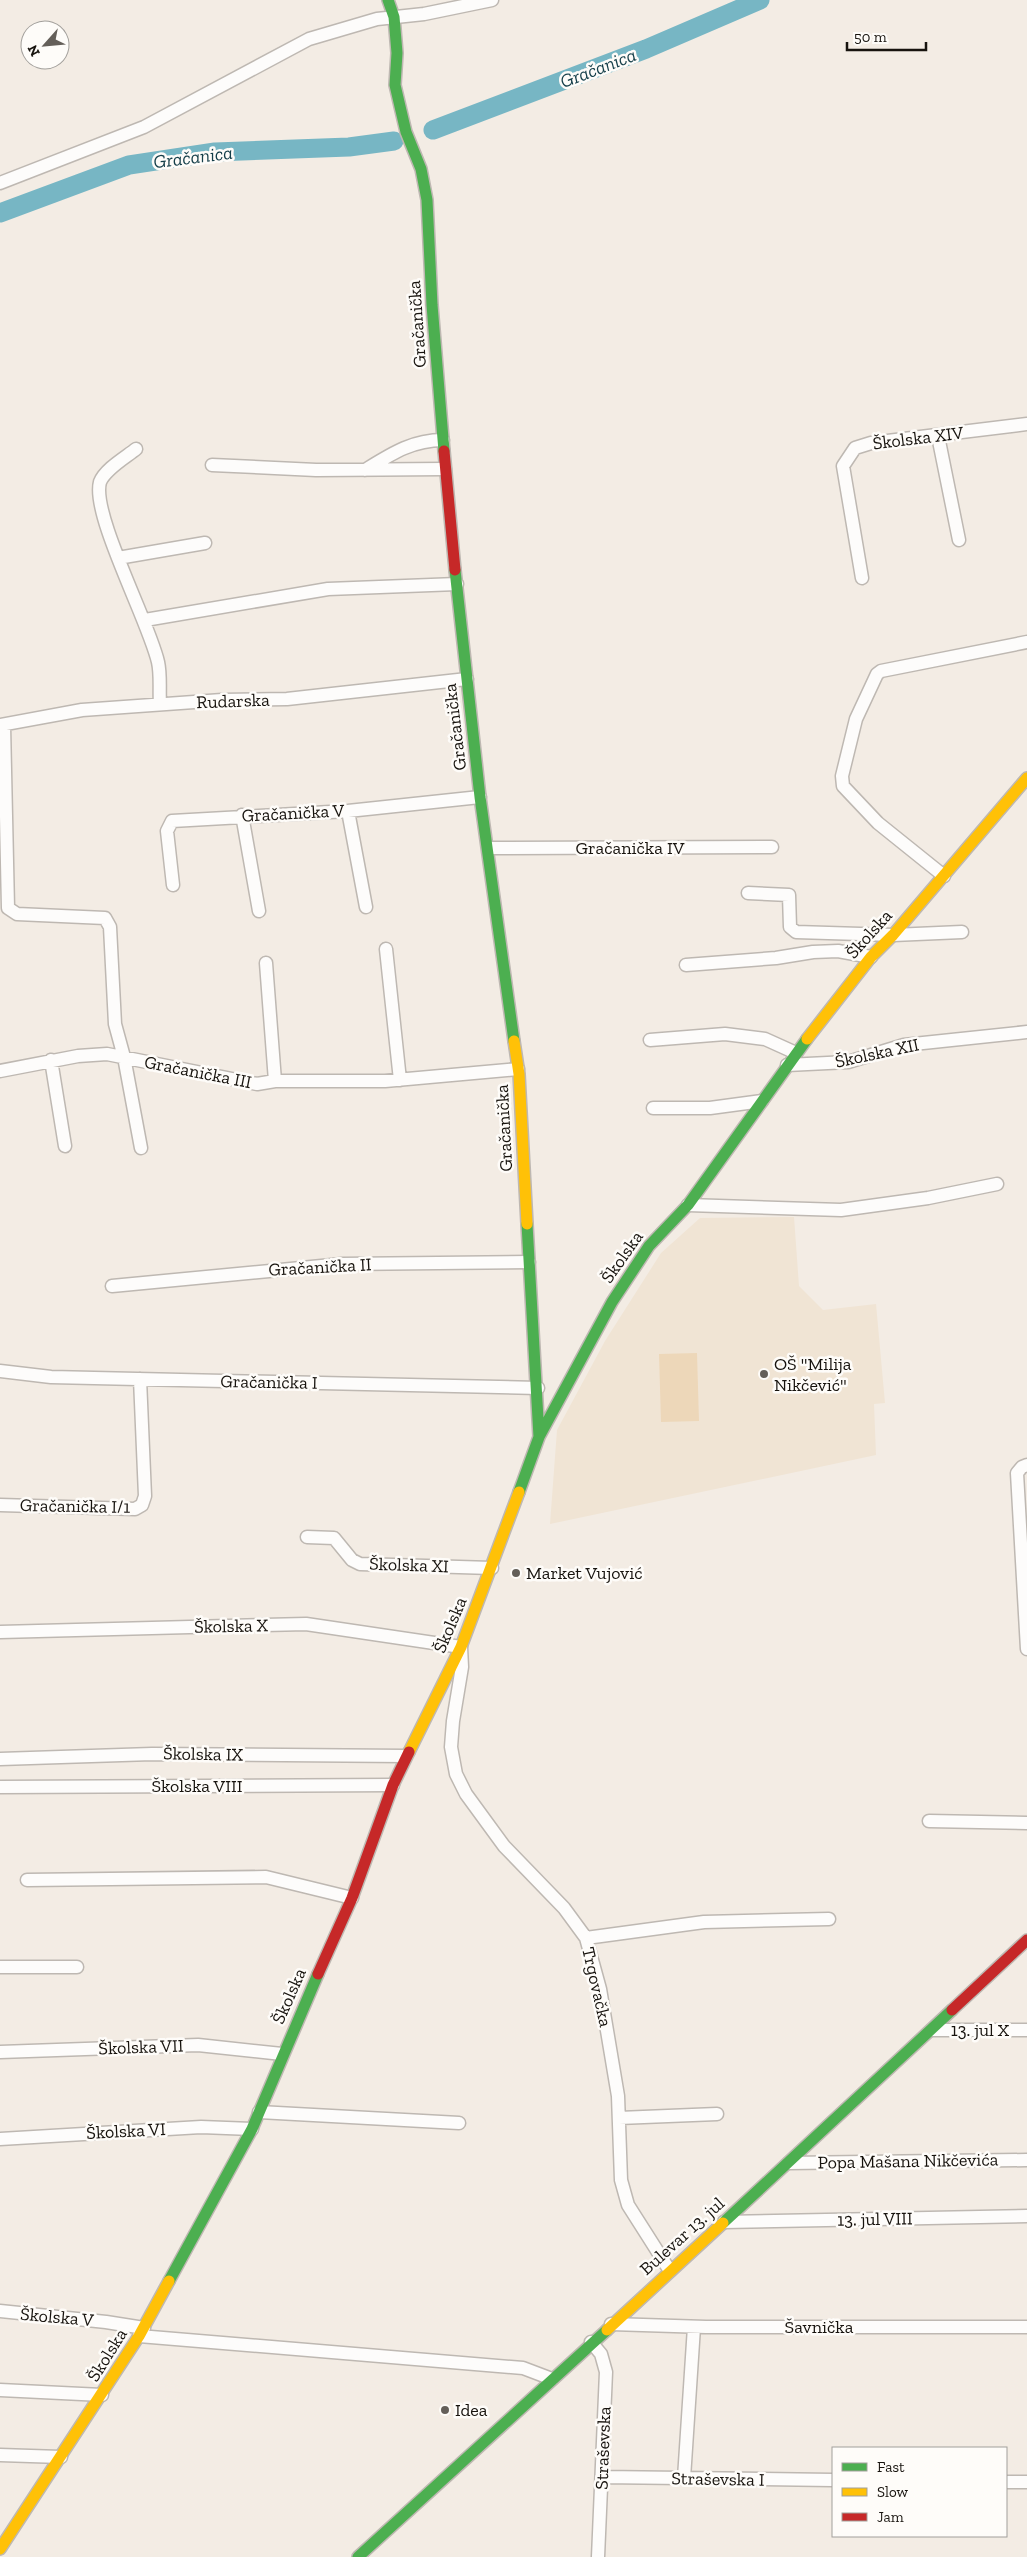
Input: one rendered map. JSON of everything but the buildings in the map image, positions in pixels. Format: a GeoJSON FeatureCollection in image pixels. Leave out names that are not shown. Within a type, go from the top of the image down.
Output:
{"type":"FeatureCollection","features":[{"type":"Feature","properties":{"kind":"street","name":"Gračanička"},"geometry":{"type":"LineString","coordinates":[[388,0],[394,17],[398,53],[395,85],[406,132],[421,169],[427,200],[432,305],[445,469],[457,584],[480,796],[489,848],[518,1069],[538,1388],[539,1437]]}},
{"type":"Feature","properties":{"kind":"street"},"geometry":{"type":"LineString","coordinates":[[0,183],[144,127],[308,39],[376,19],[424,14],[492,0]]}},
{"type":"Feature","properties":{"kind":"street","name":"Školska XIV"},"geometry":{"type":"LineString","coordinates":[[862,578],[843,466],[855,448],[863,445],[1027,425]]}},
{"type":"Feature","properties":{"kind":"street"},"geometry":{"type":"LineString","coordinates":[[938,436],[959,540]]}},
{"type":"Feature","properties":{"kind":"street"},"geometry":{"type":"LineString","coordinates":[[365,470],[410,444],[443,440]]}},
{"type":"Feature","properties":{"kind":"street"},"geometry":{"type":"LineString","coordinates":[[136,449],[112,468],[101,480],[100,487],[102,508],[118,558],[144,620],[158,663],[160,704]]}},
{"type":"Feature","properties":{"kind":"street"},"geometry":{"type":"LineString","coordinates":[[212,464],[365,470],[445,469]]}},
{"type":"Feature","properties":{"kind":"street"},"geometry":{"type":"LineString","coordinates":[[118,558],[205,543]]}},
{"type":"Feature","properties":{"kind":"street"},"geometry":{"type":"LineString","coordinates":[[144,620],[328,589],[457,584]]}},
{"type":"Feature","properties":{"kind":"street"},"geometry":{"type":"LineString","coordinates":[[944,876],[878,823],[843,786],[842,776],[856,719],[877,674],[881,671],[1027,642]]}},
{"type":"Feature","properties":{"kind":"street","name":"Rudarska"},"geometry":{"type":"LineString","coordinates":[[2,725],[82,710],[160,704],[287,699],[467,679]]}},
{"type":"Feature","properties":{"kind":"street"},"geometry":{"type":"LineString","coordinates":[[2,725],[4,909],[17,914],[105,918],[110,927],[113,946],[116,1024],[141,1148]]}},
{"type":"Feature","properties":{"kind":"street","name":"Školska"},"geometry":{"type":"LineString","coordinates":[[0,2549],[142,2332],[252,2129],[282,2054],[352,1898],[393,1785],[461,1647],[492,1568],[539,1437],[612,1302],[649,1246],[688,1205],[787,1065],[871,957],[893,935],[1027,778]]}},
{"type":"Feature","properties":{"kind":"street"},"geometry":{"type":"LineString","coordinates":[[1012,796],[1027,794]]}},
{"type":"Feature","properties":{"kind":"street","name":"Gračanička V"},"geometry":{"type":"LineString","coordinates":[[173,885],[167,831],[169,823],[178,820],[242,815],[348,811],[480,796]]}},
{"type":"Feature","properties":{"kind":"street"},"geometry":{"type":"LineString","coordinates":[[348,811],[366,907]]}},
{"type":"Feature","properties":{"kind":"street"},"geometry":{"type":"LineString","coordinates":[[242,815],[259,911]]}},
{"type":"Feature","properties":{"kind":"street","name":"Gračanička IV"},"geometry":{"type":"LineString","coordinates":[[489,848],[772,847]]}},
{"type":"Feature","properties":{"kind":"street"},"geometry":{"type":"LineString","coordinates":[[748,893],[789,895],[792,931],[893,935],[962,932]]}},
{"type":"Feature","properties":{"kind":"street"},"geometry":{"type":"LineString","coordinates":[[386,949],[400,1080]]}},
{"type":"Feature","properties":{"kind":"street"},"geometry":{"type":"LineString","coordinates":[[686,965],[776,958],[813,952],[838,951],[871,957]]}},
{"type":"Feature","properties":{"kind":"street"},"geometry":{"type":"LineString","coordinates":[[266,963],[275,1081]]}},
{"type":"Feature","properties":{"kind":"street","name":"Školska XII"},"geometry":{"type":"LineString","coordinates":[[787,1065],[848,1062],[904,1045],[1027,1032]]}},
{"type":"Feature","properties":{"kind":"street"},"geometry":{"type":"LineString","coordinates":[[650,1040],[725,1034],[766,1039],[796,1053]]}},
{"type":"Feature","properties":{"kind":"street","name":"Gračanička III"},"geometry":{"type":"LineString","coordinates":[[0,1071],[93,1054],[124,1057],[257,1084],[275,1081],[400,1080],[518,1069]]}},
{"type":"Feature","properties":{"kind":"street"},"geometry":{"type":"LineString","coordinates":[[52,1060],[65,1146]]}},
{"type":"Feature","properties":{"kind":"street"},"geometry":{"type":"LineString","coordinates":[[653,1108],[710,1108],[762,1101]]}},
{"type":"Feature","properties":{"kind":"street"},"geometry":{"type":"LineString","coordinates":[[688,1205],[841,1210],[928,1198],[997,1184]]}},
{"type":"Feature","properties":{"kind":"street","name":"Gračanička II"},"geometry":{"type":"LineString","coordinates":[[112,1286],[342,1264],[529,1262]]}},
{"type":"Feature","properties":{"kind":"street","name":"Gračanička I"},"geometry":{"type":"LineString","coordinates":[[0,1371],[51,1377],[538,1388]]}},
{"type":"Feature","properties":{"kind":"street","name":"Gračanička I/1"},"geometry":{"type":"LineString","coordinates":[[0,1505],[135,1509],[142,1505],[146,1496],[140,1379]]}},
{"type":"Feature","properties":{"kind":"street"},"geometry":{"type":"LineString","coordinates":[[1027,1465],[1022,1466],[1017,1473],[1024,1504],[1027,1649]]}},
{"type":"Feature","properties":{"kind":"street","name":"Školska XI"},"geometry":{"type":"LineString","coordinates":[[307,1537],[334,1538],[352,1560],[360,1564],[492,1568]]}},
{"type":"Feature","properties":{"kind":"street","name":"Školska X"},"geometry":{"type":"LineString","coordinates":[[0,1632],[306,1624],[461,1647]]}},
{"type":"Feature","properties":{"kind":"street","name":"Trgovačka"},"geometry":{"type":"LineString","coordinates":[[461,1647],[463,1656],[451,1747],[456,1774],[466,1794],[504,1846],[564,1908],[586,1938],[600,1989],[618,2096],[620,2180],[623,2193],[628,2205],[670,2270]]}},
{"type":"Feature","properties":{"kind":"street","name":"Školska IX"},"geometry":{"type":"LineString","coordinates":[[0,1759],[152,1754],[406,1756]]}},
{"type":"Feature","properties":{"kind":"street","name":"Školska VIII"},"geometry":{"type":"LineString","coordinates":[[0,1787],[393,1785]]}},
{"type":"Feature","properties":{"kind":"street"},"geometry":{"type":"LineString","coordinates":[[929,1821],[1027,1823]]}},
{"type":"Feature","properties":{"kind":"street"},"geometry":{"type":"LineString","coordinates":[[27,1880],[266,1877],[352,1898]]}},
{"type":"Feature","properties":{"kind":"street"},"geometry":{"type":"LineString","coordinates":[[586,1938],[704,1922],[829,1919]]}},
{"type":"Feature","properties":{"kind":"street","name":"Bulevar 13. jul"},"geometry":{"type":"LineString","coordinates":[[358,2557],[789,2163],[1027,1940]]}},
{"type":"Feature","properties":{"kind":"street"},"geometry":{"type":"LineString","coordinates":[[1011,1955],[1027,1955]]}},
{"type":"Feature","properties":{"kind":"street"},"geometry":{"type":"LineString","coordinates":[[0,1967],[77,1967]]}},
{"type":"Feature","properties":{"kind":"street","name":"13. jul X"},"geometry":{"type":"LineString","coordinates":[[932,2030],[1027,2030]]}},
{"type":"Feature","properties":{"kind":"street","name":"Školska VII"},"geometry":{"type":"LineString","coordinates":[[0,2052],[198,2045],[282,2054]]}},
{"type":"Feature","properties":{"kind":"street"},"geometry":{"type":"LineString","coordinates":[[259,2112],[459,2123]]}},
{"type":"Feature","properties":{"kind":"street"},"geometry":{"type":"LineString","coordinates":[[618,2118],[718,2114]]}},
{"type":"Feature","properties":{"kind":"street","name":"Školska VI"},"geometry":{"type":"LineString","coordinates":[[0,2139],[201,2127],[252,2129]]}},
{"type":"Feature","properties":{"kind":"street","name":"Popa Mašana Nikčevića"},"geometry":{"type":"LineString","coordinates":[[789,2163],[1027,2160]]}},
{"type":"Feature","properties":{"kind":"street","name":"13. jul VIII"},"geometry":{"type":"LineString","coordinates":[[724,2222],[1027,2216]]}},
{"type":"Feature","properties":{"kind":"street","name":"Školska V"},"geometry":{"type":"LineString","coordinates":[[0,2312],[106,2322],[142,2332],[523,2368],[552,2379]]}},
{"type":"Feature","properties":{"kind":"street","name":"Šavnička"},"geometry":{"type":"LineString","coordinates":[[611,2324],[694,2327],[1027,2327]]}},
{"type":"Feature","properties":{"kind":"street"},"geometry":{"type":"LineString","coordinates":[[684,2478],[694,2327]]}},
{"type":"Feature","properties":{"kind":"street","name":"Straševska"},"geometry":{"type":"LineString","coordinates":[[591,2342],[601,2354],[606,2372],[598,2557]]}},
{"type":"Feature","properties":{"kind":"street"},"geometry":{"type":"LineString","coordinates":[[0,2390],[102,2395]]}},
{"type":"Feature","properties":{"kind":"street"},"geometry":{"type":"LineString","coordinates":[[0,2454],[61,2457]]}},
{"type":"Feature","properties":{"kind":"street","name":"Straševska I"},"geometry":{"type":"LineString","coordinates":[[602,2478],[832,2480]]}},
{"type":"Feature","properties":{"kind":"street"},"geometry":{"type":"LineString","coordinates":[[1007,2482],[1027,2482]]}},
{"type":"Feature","properties":{"kind":"shaded area","name":"OŠ \"Milija Nikčević\""},"geometry":{"type":"Polygon","coordinates":[[[794,1217],[799,1286],[823,1310],[876,1304],[885,1403],[874,1404],[876,1455],[550,1524],[557,1430],[605,1341],[661,1253],[700,1218],[794,1217]]]}},
{"type":"Feature","properties":{"kind":"shaded area"},"geometry":{"type":"Polygon","coordinates":[[[697,1353],[699,1421],[661,1422],[659,1354],[697,1353]]]}},
{"type":"Feature","properties":{"kind":"waterway","name":"Gračanica"},"geometry":{"type":"LineString","coordinates":[[433,130],[646,49],[760,0]]}},
{"type":"Feature","properties":{"kind":"waterway","name":"Gračanica"},"geometry":{"type":"LineString","coordinates":[[0,213],[129,165],[215,152],[349,147],[394,141]]}},
{"type":"Feature","properties":{"kind":"traffic: fast"},"geometry":{"type":"LineString","coordinates":[[388,0],[394,17],[397,53],[395,85],[406,132],[421,169],[427,200],[432,305],[444,451]]}},
{"type":"Feature","properties":{"kind":"traffic: fast"},"geometry":{"type":"LineString","coordinates":[[455,570],[480,797],[514,1041]]}},
{"type":"Feature","properties":{"kind":"traffic: fast"},"geometry":{"type":"LineString","coordinates":[[519,1492],[539,1437],[612,1302],[649,1246],[688,1205],[807,1039]]}},
{"type":"Feature","properties":{"kind":"traffic: fast"},"geometry":{"type":"LineString","coordinates":[[527,1224],[539,1437]]}},
{"type":"Feature","properties":{"kind":"traffic: fast"},"geometry":{"type":"LineString","coordinates":[[169,2281],[252,2129],[318,1974]]}},
{"type":"Feature","properties":{"kind":"traffic: fast"},"geometry":{"type":"LineString","coordinates":[[723,2223],[952,2010]]}},
{"type":"Feature","properties":{"kind":"traffic: fast"},"geometry":{"type":"LineString","coordinates":[[358,2557],[607,2330]]}},
{"type":"Feature","properties":{"kind":"traffic: slow"},"geometry":{"type":"LineString","coordinates":[[807,1039],[871,957],[893,935],[1027,778]]}},
{"type":"Feature","properties":{"kind":"traffic: slow"},"geometry":{"type":"LineString","coordinates":[[514,1041],[519,1074],[527,1224]]}},
{"type":"Feature","properties":{"kind":"traffic: slow"},"geometry":{"type":"LineString","coordinates":[[409,1752],[461,1647],[519,1492]]}},
{"type":"Feature","properties":{"kind":"traffic: slow"},"geometry":{"type":"LineString","coordinates":[[607,2330],[723,2223]]}},
{"type":"Feature","properties":{"kind":"traffic: slow"},"geometry":{"type":"LineString","coordinates":[[0,2549],[139,2336],[169,2281]]}},
{"type":"Feature","properties":{"kind":"traffic: jam"},"geometry":{"type":"LineString","coordinates":[[444,451],[455,570]]}},
{"type":"Feature","properties":{"kind":"traffic: jam"},"geometry":{"type":"LineString","coordinates":[[318,1974],[352,1898],[393,1785],[409,1752]]}},
{"type":"Feature","properties":{"kind":"traffic: jam"},"geometry":{"type":"LineString","coordinates":[[952,2010],[1027,1940]]}},
{"type":"Feature","properties":{"kind":"place","name":"OŠ \"Milija Nikčević\""},"geometry":{"type":"Point","coordinates":[764,1374]}},
{"type":"Feature","properties":{"kind":"place","name":"Market Vujović"},"geometry":{"type":"Point","coordinates":[516,1573]}},
{"type":"Feature","properties":{"kind":"place","name":"Idea"},"geometry":{"type":"Point","coordinates":[445,2410]}}]}
